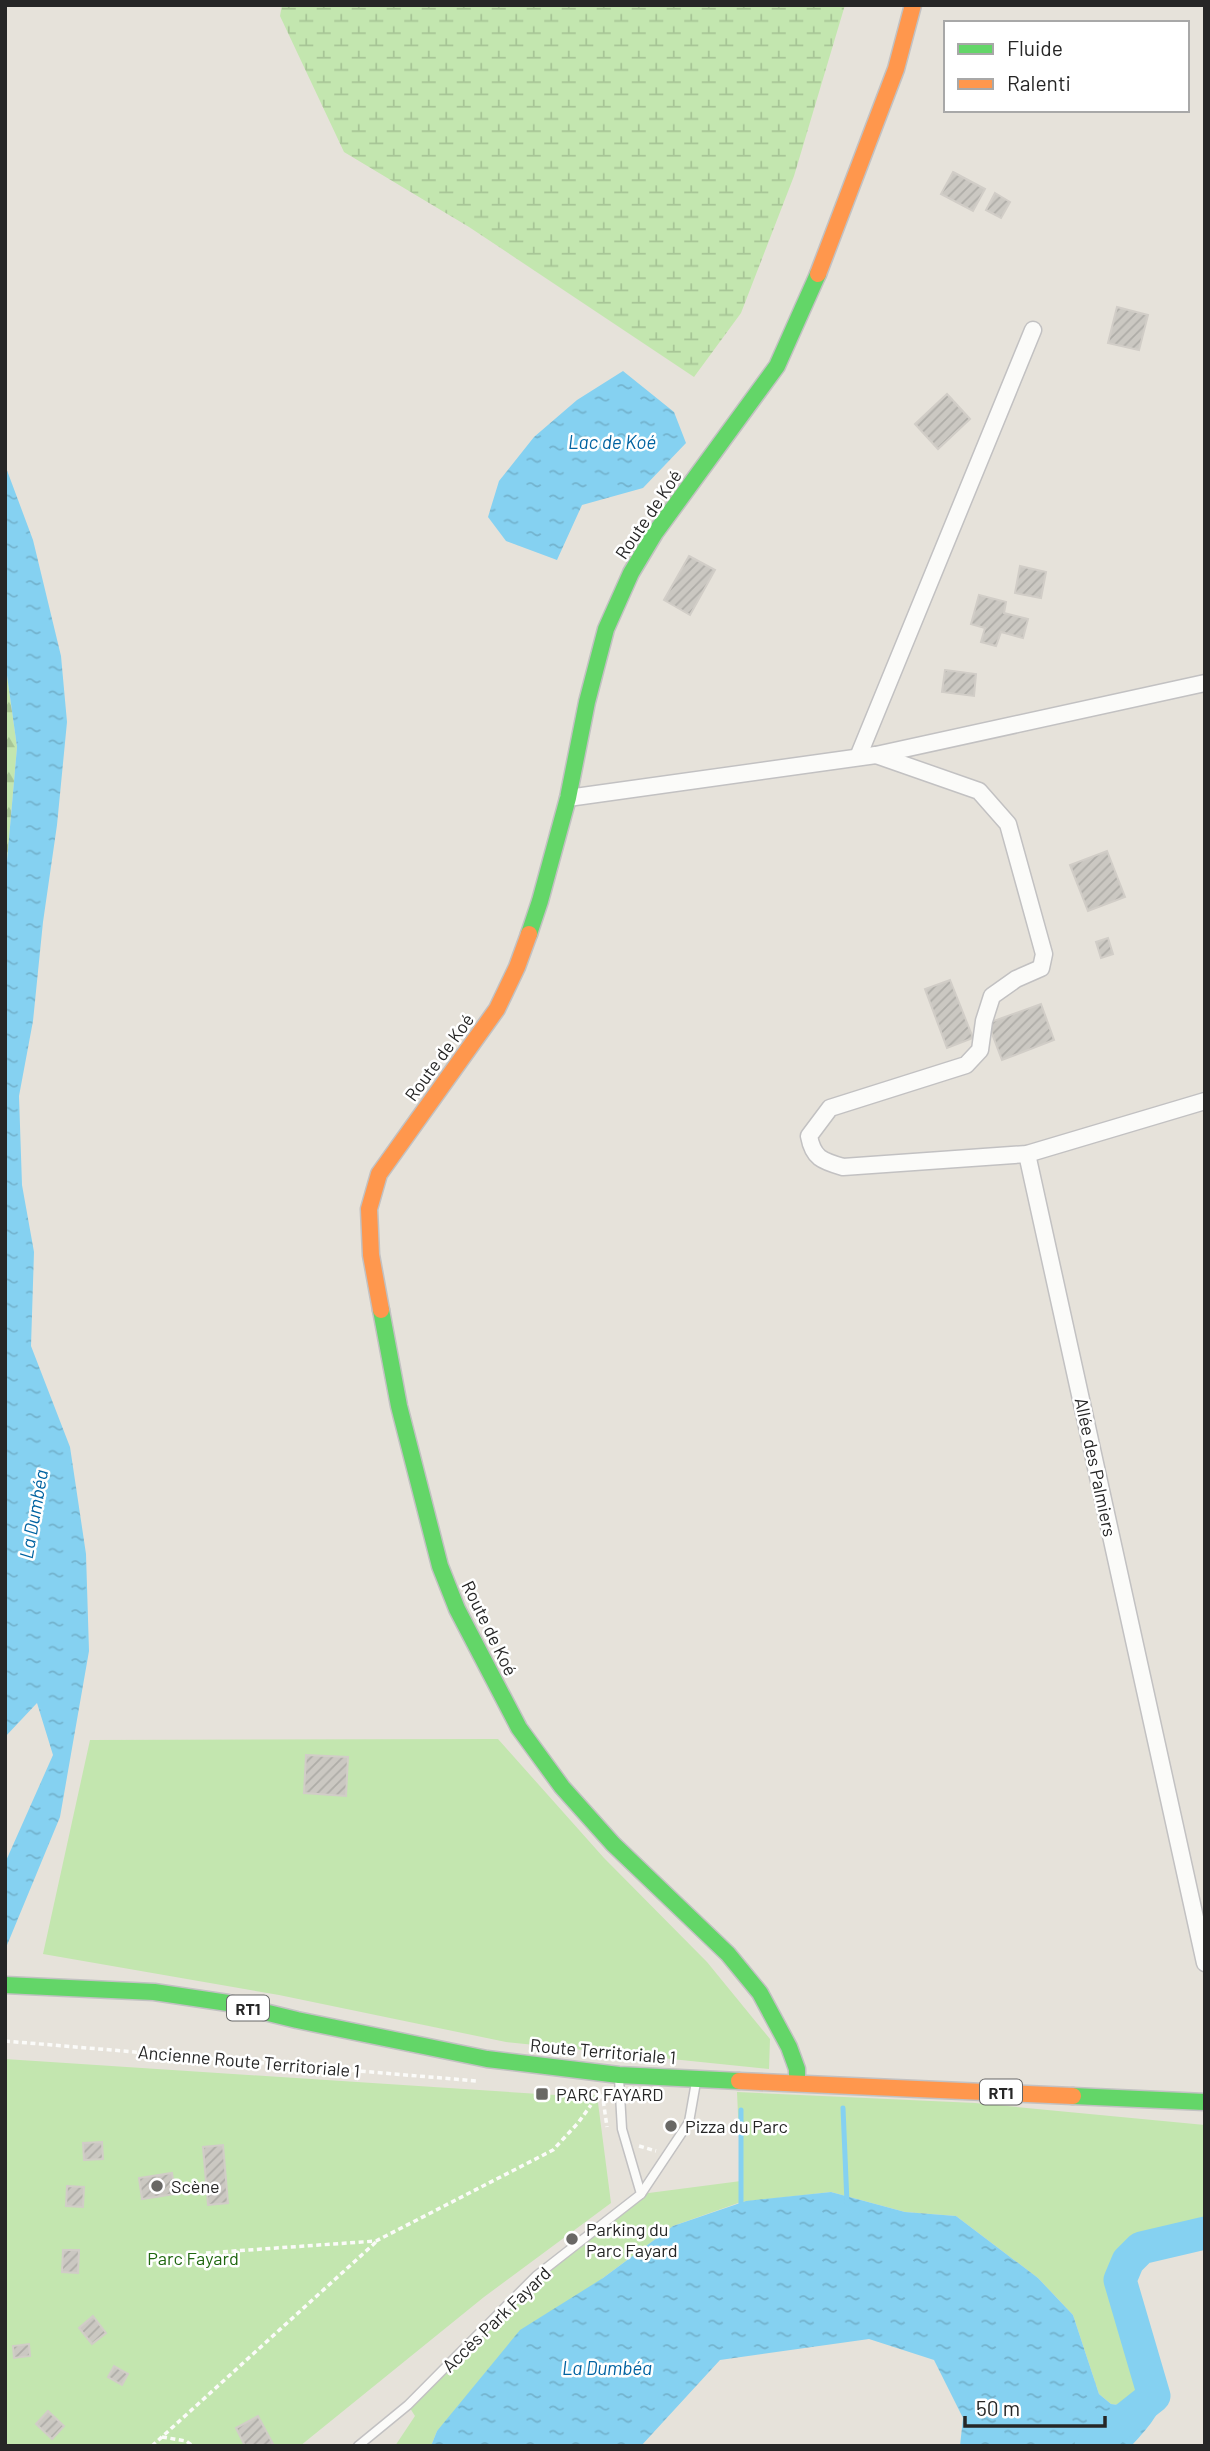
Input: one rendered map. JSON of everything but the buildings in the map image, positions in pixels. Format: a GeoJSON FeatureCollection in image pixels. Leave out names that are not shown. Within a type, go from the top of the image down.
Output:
{"type":"FeatureCollection","features":[{"type":"Feature","properties":{"kind":"street","name":"Route de Koé"},"geometry":{"type":"LineString","coordinates":[[797,2082],[797,2069],[789,2047],[760,1993],[728,1954],[613,1844],[562,1787],[519,1728],[457,1609],[440,1566],[399,1406],[371,1255],[369,1209],[379,1174],[496,1009],[517,967],[540,901],[568,798],[587,702],[606,629],[631,573],[654,533],[777,366],[810,294],[892,81],[913,5]]}},
{"type":"Feature","properties":{"kind":"street"},"geometry":{"type":"LineString","coordinates":[[858,757],[1033,330]]}},
{"type":"Feature","properties":{"kind":"street"},"geometry":{"type":"LineString","coordinates":[[568,798],[876,755],[1205,683]]}},
{"type":"Feature","properties":{"kind":"street"},"geometry":{"type":"LineString","coordinates":[[876,755],[979,791],[1008,824],[1044,954],[1041,968],[1016,979],[992,996],[979,1050],[966,1065],[830,1108],[809,1136],[811,1150],[824,1162],[843,1167],[1027,1154],[1205,1101]]}},
{"type":"Feature","properties":{"kind":"street","name":"Allée des Palmiers"},"geometry":{"type":"LineString","coordinates":[[1027,1154],[1205,1963]]}},
{"type":"Feature","properties":{"kind":"street","name":"Route Territoriale 1"},"geometry":{"type":"LineString","coordinates":[[5,1985],[153,1992],[228,2003],[487,2059],[619,2075],[1205,2102]]}},
{"type":"Feature","properties":{"kind":"lane"},"geometry":{"type":"LineString","coordinates":[[619,2075],[622,2129],[641,2194]]}},
{"type":"Feature","properties":{"kind":"lane","name":"Accès Park Fayard"},"geometry":{"type":"LineString","coordinates":[[358,2446],[408,2405],[536,2276],[641,2194],[689,2122],[697,2078]]}},
{"type":"Feature","properties":{"kind":"path","name":"Ancienne Route Territoriale 1"},"geometry":{"type":"LineString","coordinates":[[5,2041],[478,2081]]}},
{"type":"Feature","properties":{"kind":"path"},"geometry":{"type":"LineString","coordinates":[[596,2091],[603,2099],[609,2138],[667,2154]]}},
{"type":"Feature","properties":{"kind":"path"},"geometry":{"type":"LineString","coordinates":[[152,2446],[376,2241],[553,2150],[591,2105]]}},
{"type":"Feature","properties":{"kind":"path"},"geometry":{"type":"LineString","coordinates":[[206,2253],[376,2241]]}},
{"type":"Feature","properties":{"kind":"path"},"geometry":{"type":"LineString","coordinates":[[162,2437],[186,2441],[193,2446]]}},
{"type":"Feature","properties":{"kind":"green space"},"geometry":{"type":"Polygon","coordinates":[[[282,5],[845,5],[794,176],[741,313],[694,377],[469,227],[344,152],[280,16],[282,5]]]}},
{"type":"Feature","properties":{"kind":"green space"},"geometry":{"type":"Polygon","coordinates":[[[5,661],[17,747],[5,884],[5,661]]]}},
{"type":"Feature","properties":{"kind":"green space"},"geometry":{"type":"Polygon","coordinates":[[[498,1739],[604,1858],[707,1962],[770,2039],[769,2069],[506,2042],[279,1995],[43,1954],[90,1740],[498,1739]]]}},
{"type":"Feature","properties":{"kind":"green space","name":"Parc Fayard"},"geometry":{"type":"Polygon","coordinates":[[[5,2059],[555,2095],[597,2095],[611,2203],[484,2297],[300,2446],[5,2446],[5,2059]]]}},
{"type":"Feature","properties":{"kind":"green space"},"geometry":{"type":"Polygon","coordinates":[[[737,2092],[975,2103],[1205,2125],[1205,2233],[1141,2248],[1128,2261],[1120,2280],[1140,2381],[1136,2394],[1127,2406],[1111,2404],[1099,2394],[1073,2315],[1038,2278],[956,2216],[905,2212],[831,2192],[741,2202],[673,2226],[603,2278],[437,2431],[431,2446],[395,2446],[415,2416],[408,2405],[536,2276],[641,2194],[741,2181],[737,2092]]]}},
{"type":"Feature","properties":{"kind":"water","name":"Lac de Koé"},"geometry":{"type":"Polygon","coordinates":[[[623,371],[674,412],[686,443],[643,488],[582,505],[557,560],[506,541],[488,517],[499,481],[534,437],[577,400],[623,371]]]}},
{"type":"Feature","properties":{"kind":"water"},"geometry":{"type":"Polygon","coordinates":[[[5,465],[33,540],[61,656],[67,722],[33,1021],[19,1096],[22,1185],[34,1252],[31,1346],[70,1447],[86,1554],[89,1651],[60,1817],[5,1950],[5,1863],[53,1755],[37,1703],[5,1737],[5,884],[17,747],[5,661],[5,465]]]}},
{"type":"Feature","properties":{"kind":"water","name":"La Dumbéa"},"geometry":{"type":"Polygon","coordinates":[[[831,2192],[905,2212],[956,2216],[1038,2278],[1073,2315],[1099,2394],[1111,2404],[1127,2406],[1137,2388],[1138,2367],[1151,2347],[1162,2378],[1163,2390],[1162,2401],[1152,2422],[1131,2446],[960,2446],[963,2418],[934,2360],[869,2339],[720,2360],[641,2446],[431,2446],[437,2431],[520,2330],[603,2278],[673,2226],[746,2201],[831,2192]]]}},
{"type":"Feature","properties":{"kind":"waterway"},"geometry":{"type":"LineString","coordinates":[[843,2108],[847,2203]]}},
{"type":"Feature","properties":{"kind":"waterway"},"geometry":{"type":"LineString","coordinates":[[741,2110],[741,2208]]}},
{"type":"Feature","properties":{"kind":"waterway"},"geometry":{"type":"LineString","coordinates":[[1091,2446],[1154,2396],[1120,2280],[1128,2261],[1141,2248],[1205,2233]]}},
{"type":"Feature","properties":{"kind":"traffic: fast"},"geometry":{"type":"LineString","coordinates":[[529,934],[568,798],[587,702],[606,629],[631,573],[655,533],[777,366],[818,274]]}},
{"type":"Feature","properties":{"kind":"traffic: fast"},"geometry":{"type":"LineString","coordinates":[[381,1310],[399,1406],[440,1566],[457,1609],[519,1728],[562,1787],[613,1844],[728,1954],[760,1993],[789,2047],[797,2069],[797,2082]]}},
{"type":"Feature","properties":{"kind":"traffic: fast"},"geometry":{"type":"LineString","coordinates":[[5,1985],[154,1992],[228,2003],[487,2059],[619,2075],[739,2081]]}},
{"type":"Feature","properties":{"kind":"traffic: fast"},"geometry":{"type":"LineString","coordinates":[[1073,2096],[1205,2102]]}},
{"type":"Feature","properties":{"kind":"traffic: slow"},"geometry":{"type":"LineString","coordinates":[[818,274],[896,69],[913,5]]}},
{"type":"Feature","properties":{"kind":"traffic: slow"},"geometry":{"type":"LineString","coordinates":[[381,1310],[371,1255],[369,1209],[379,1174],[497,1009],[529,934]]}},
{"type":"Feature","properties":{"kind":"traffic: slow"},"geometry":{"type":"LineString","coordinates":[[739,2081],[1073,2096]]}},
{"type":"Feature","properties":{"kind":"place","name":"PARC FAYARD"},"geometry":{"type":"Point","coordinates":[542,2094]}},
{"type":"Feature","properties":{"kind":"place","name":"Pizza du Parc"},"geometry":{"type":"Point","coordinates":[671,2126]}},
{"type":"Feature","properties":{"kind":"place","name":"Scène"},"geometry":{"type":"Point","coordinates":[157,2186]}},
{"type":"Feature","properties":{"kind":"place","name":"Parking du Parc Fayard"},"geometry":{"type":"Point","coordinates":[572,2239]}}]}
